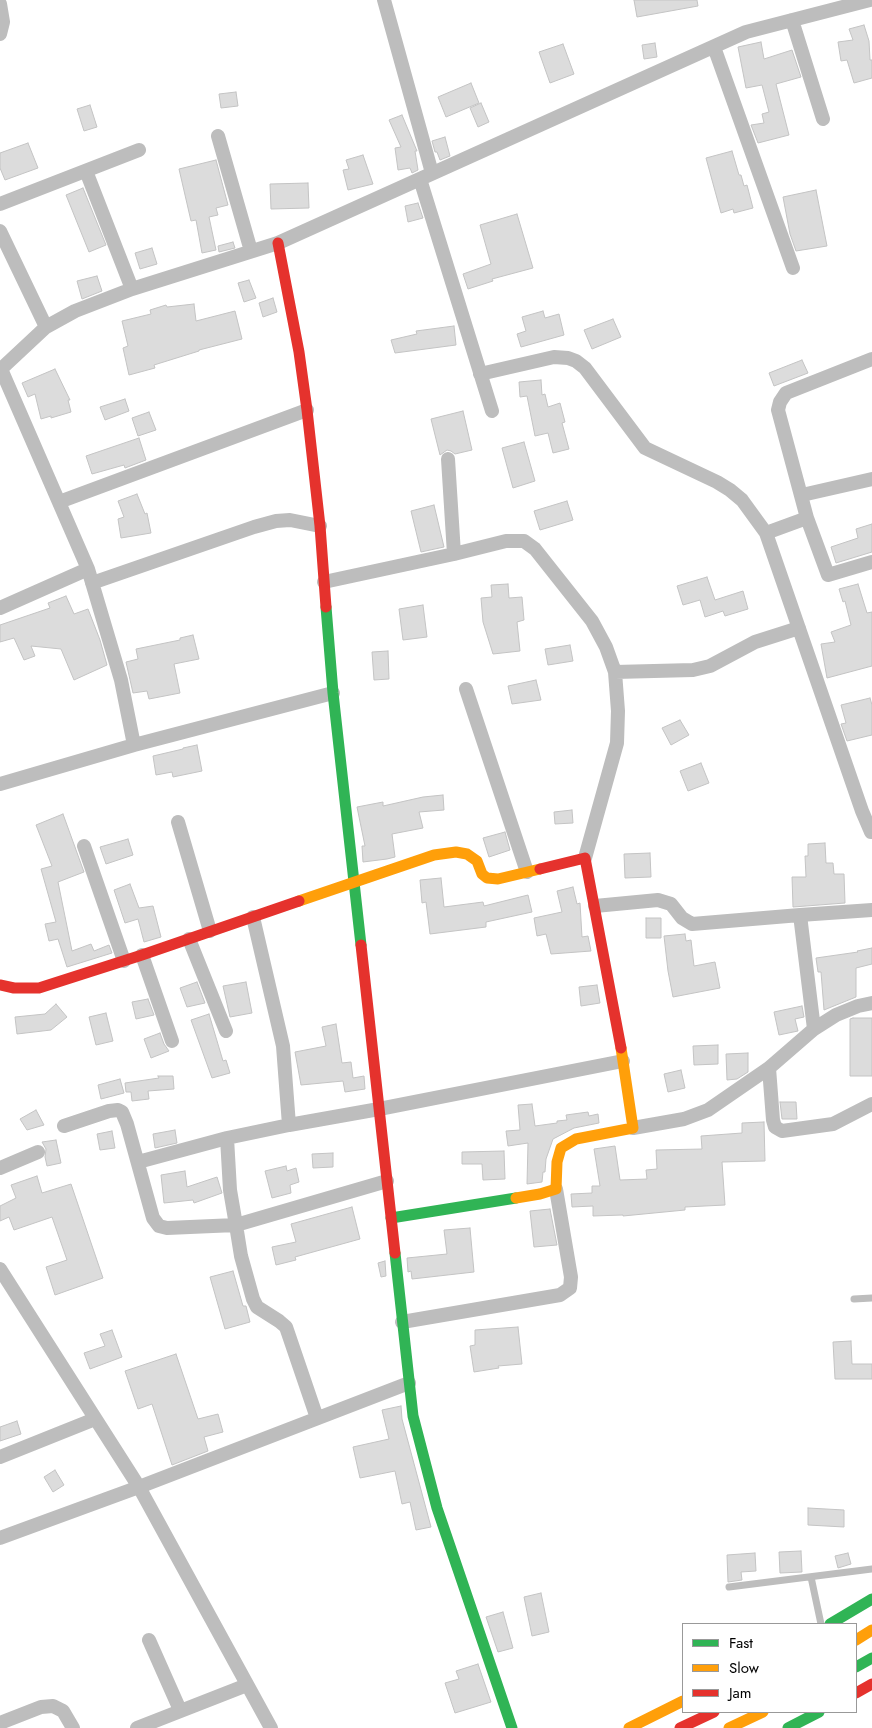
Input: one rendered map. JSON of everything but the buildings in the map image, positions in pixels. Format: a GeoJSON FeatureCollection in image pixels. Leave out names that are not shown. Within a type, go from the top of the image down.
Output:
{"type":"FeatureCollection","features":[{"type":"Feature","properties":{"kind":"main road"},"geometry":{"type":"LineString","coordinates":[[278,243],[299,352],[307,410],[320,526],[333,693],[413,1416],[437,1508],[512,1728]]}},
{"type":"Feature","properties":{"kind":"main road"},"geometry":{"type":"LineString","coordinates":[[0,985],[14,988],[39,988],[142,955],[434,855],[456,852],[467,854],[477,861],[482,874],[487,878],[498,879],[585,858],[623,1060],[633,1128],[576,1140],[561,1148],[556,1162],[556,1189],[540,1194],[391,1218]]}},
{"type":"Feature","properties":{"kind":"main road"},"geometry":{"type":"LineString","coordinates":[[832,1623],[872,1599]]}},
{"type":"Feature","properties":{"kind":"main road"},"geometry":{"type":"LineString","coordinates":[[857,1639],[872,1630]]}},
{"type":"Feature","properties":{"kind":"main road"},"geometry":{"type":"LineString","coordinates":[[857,1666],[872,1658]]}},
{"type":"Feature","properties":{"kind":"main road"},"geometry":{"type":"LineString","coordinates":[[629,1728],[682,1702]]}},
{"type":"Feature","properties":{"kind":"main road"},"geometry":{"type":"LineString","coordinates":[[680,1728],[712,1713]]}},
{"type":"Feature","properties":{"kind":"main road"},"geometry":{"type":"LineString","coordinates":[[729,1728],[761,1713]]}},
{"type":"Feature","properties":{"kind":"main road"},"geometry":{"type":"LineString","coordinates":[[788,1728],[817,1713]]}},
{"type":"Feature","properties":{"kind":"street"},"geometry":{"type":"LineString","coordinates":[[384,0],[426,176],[480,374],[492,411]]}},
{"type":"Feature","properties":{"kind":"street"},"geometry":{"type":"LineString","coordinates":[[134,745],[121,680],[88,569],[0,369],[46,327],[75,311],[132,289],[278,243],[746,32],[869,0]]}},
{"type":"Feature","properties":{"kind":"street"},"geometry":{"type":"LineString","coordinates":[[0,4],[3,22],[0,34]]}},
{"type":"Feature","properties":{"kind":"street"},"geometry":{"type":"LineString","coordinates":[[792,20],[823,119]]}},
{"type":"Feature","properties":{"kind":"street"},"geometry":{"type":"LineString","coordinates":[[714,47],[793,268]]}},
{"type":"Feature","properties":{"kind":"street"},"geometry":{"type":"LineString","coordinates":[[218,136],[251,251]]}},
{"type":"Feature","properties":{"kind":"street"},"geometry":{"type":"LineString","coordinates":[[0,204],[139,150]]}},
{"type":"Feature","properties":{"kind":"street"},"geometry":{"type":"LineString","coordinates":[[86,171],[132,289]]}},
{"type":"Feature","properties":{"kind":"street"},"geometry":{"type":"LineString","coordinates":[[0,231],[46,327]]}},
{"type":"Feature","properties":{"kind":"street"},"geometry":{"type":"LineString","coordinates":[[480,374],[554,357],[568,358],[576,361],[585,368],[645,448],[717,482],[742,500],[766,533],[871,835]]}},
{"type":"Feature","properties":{"kind":"street"},"geometry":{"type":"LineString","coordinates":[[872,359],[786,394],[780,402],[778,410],[807,518],[828,574],[872,562]]}},
{"type":"Feature","properties":{"kind":"street"},"geometry":{"type":"LineString","coordinates":[[59,502],[307,410]]}},
{"type":"Feature","properties":{"kind":"street"},"geometry":{"type":"LineString","coordinates":[[448,459],[454,554]]}},
{"type":"Feature","properties":{"kind":"street"},"geometry":{"type":"LineString","coordinates":[[802,495],[872,479]]}},
{"type":"Feature","properties":{"kind":"street"},"geometry":{"type":"LineString","coordinates":[[766,533],[807,518]]}},
{"type":"Feature","properties":{"kind":"street"},"geometry":{"type":"LineString","coordinates":[[92,583],[276,521],[290,520],[320,526]]}},
{"type":"Feature","properties":{"kind":"street"},"geometry":{"type":"LineString","coordinates":[[324,582],[506,541],[524,542],[535,549],[592,622],[606,647],[615,672],[618,743],[585,858]]}},
{"type":"Feature","properties":{"kind":"street"},"geometry":{"type":"LineString","coordinates":[[0,608],[88,569]]}},
{"type":"Feature","properties":{"kind":"street"},"geometry":{"type":"LineString","coordinates":[[615,672],[693,670],[710,666],[755,642],[799,628]]}},
{"type":"Feature","properties":{"kind":"street"},"geometry":{"type":"LineString","coordinates":[[466,688],[528,872]]}},
{"type":"Feature","properties":{"kind":"street"},"geometry":{"type":"LineString","coordinates":[[0,784],[134,745],[333,693]]}},
{"type":"Feature","properties":{"kind":"street"},"geometry":{"type":"LineString","coordinates":[[178,822],[210,931]]}},
{"type":"Feature","properties":{"kind":"street"},"geometry":{"type":"LineString","coordinates":[[84,846],[124,961]]}},
{"type":"Feature","properties":{"kind":"street"},"geometry":{"type":"LineString","coordinates":[[595,906],[658,900],[671,904],[682,918],[692,924],[872,910]]}},
{"type":"Feature","properties":{"kind":"street"},"geometry":{"type":"LineString","coordinates":[[800,915],[814,1029]]}},
{"type":"Feature","properties":{"kind":"street"},"geometry":{"type":"LineString","coordinates":[[253,916],[283,1046],[289,1125]]}},
{"type":"Feature","properties":{"kind":"street"},"geometry":{"type":"LineString","coordinates":[[189,939],[226,1031]]}},
{"type":"Feature","properties":{"kind":"street"},"geometry":{"type":"LineString","coordinates":[[142,955],[172,1041]]}},
{"type":"Feature","properties":{"kind":"street"},"geometry":{"type":"LineString","coordinates":[[633,1128],[684,1119],[708,1110],[769,1068],[814,1029],[836,1015],[858,1006],[872,1003]]}},
{"type":"Feature","properties":{"kind":"street"},"geometry":{"type":"LineString","coordinates":[[138,1162],[227,1138],[623,1060]]}},
{"type":"Feature","properties":{"kind":"street"},"geometry":{"type":"LineString","coordinates":[[769,1068],[772,1120],[775,1126],[782,1131],[833,1124],[872,1104]]}},
{"type":"Feature","properties":{"kind":"street"},"geometry":{"type":"LineString","coordinates":[[64,1126],[109,1111],[118,1110],[122,1112],[153,1218],[159,1226],[167,1228],[236,1225],[387,1181]]}},
{"type":"Feature","properties":{"kind":"street"},"geometry":{"type":"LineString","coordinates":[[227,1138],[230,1190],[241,1256],[253,1299],[257,1307],[286,1327],[318,1418]]}},
{"type":"Feature","properties":{"kind":"street"},"geometry":{"type":"LineString","coordinates":[[0,1168],[38,1152]]}},
{"type":"Feature","properties":{"kind":"street"},"geometry":{"type":"LineString","coordinates":[[402,1322],[560,1295],[570,1288],[570,1277],[556,1189]]}},
{"type":"Feature","properties":{"kind":"street"},"geometry":{"type":"LineString","coordinates":[[0,1269],[139,1487],[271,1728]]}},
{"type":"Feature","properties":{"kind":"street"},"geometry":{"type":"LineString","coordinates":[[0,1538],[139,1487],[409,1383]]}},
{"type":"Feature","properties":{"kind":"street"},"geometry":{"type":"LineString","coordinates":[[0,1457],[95,1419]]}},
{"type":"Feature","properties":{"kind":"street"},"geometry":{"type":"LineString","coordinates":[[149,1640],[180,1710]]}},
{"type":"Feature","properties":{"kind":"street"},"geometry":{"type":"LineString","coordinates":[[137,1728],[247,1685]]}},
{"type":"Feature","properties":{"kind":"street"},"geometry":{"type":"LineString","coordinates":[[0,1723],[40,1707],[53,1706],[63,1711],[73,1728]]}},
{"type":"Feature","properties":{"kind":"lane"},"geometry":{"type":"LineString","coordinates":[[854,1299],[872,1298]]}},
{"type":"Feature","properties":{"kind":"lane"},"geometry":{"type":"LineString","coordinates":[[729,1587],[872,1569]]}},
{"type":"Feature","properties":{"kind":"lane"},"geometry":{"type":"LineString","coordinates":[[811,1577],[821,1623]]}},
{"type":"Feature","properties":{"kind":"traffic: fast"},"geometry":{"type":"LineString","coordinates":[[326,607],[333,693],[361,945]]}},
{"type":"Feature","properties":{"kind":"traffic: fast"},"geometry":{"type":"LineString","coordinates":[[391,1218],[516,1198]]}},
{"type":"Feature","properties":{"kind":"traffic: fast"},"geometry":{"type":"LineString","coordinates":[[395,1253],[413,1416],[437,1508],[512,1728]]}},
{"type":"Feature","properties":{"kind":"traffic: fast"},"geometry":{"type":"LineString","coordinates":[[832,1623],[872,1599]]}},
{"type":"Feature","properties":{"kind":"traffic: fast"},"geometry":{"type":"LineString","coordinates":[[857,1666],[872,1658]]}},
{"type":"Feature","properties":{"kind":"traffic: fast"},"geometry":{"type":"LineString","coordinates":[[788,1728],[817,1713]]}},
{"type":"Feature","properties":{"kind":"traffic: slow"},"geometry":{"type":"LineString","coordinates":[[299,901],[434,855],[456,852],[467,854],[477,861],[482,874],[487,878],[498,879],[540,869]]}},
{"type":"Feature","properties":{"kind":"traffic: slow"},"geometry":{"type":"LineString","coordinates":[[516,1198],[556,1189],[557,1162],[561,1148],[576,1139],[633,1128],[621,1048]]}},
{"type":"Feature","properties":{"kind":"traffic: slow"},"geometry":{"type":"LineString","coordinates":[[857,1639],[872,1630]]}},
{"type":"Feature","properties":{"kind":"traffic: slow"},"geometry":{"type":"LineString","coordinates":[[629,1728],[682,1702]]}},
{"type":"Feature","properties":{"kind":"traffic: slow"},"geometry":{"type":"LineString","coordinates":[[729,1728],[761,1713]]}},
{"type":"Feature","properties":{"kind":"traffic: jam"},"geometry":{"type":"LineString","coordinates":[[278,243],[299,352],[307,410],[320,526],[326,607]]}},
{"type":"Feature","properties":{"kind":"traffic: jam"},"geometry":{"type":"LineString","coordinates":[[540,869],[585,858],[621,1048]]}},
{"type":"Feature","properties":{"kind":"traffic: jam"},"geometry":{"type":"LineString","coordinates":[[0,985],[14,988],[39,988],[299,901]]}},
{"type":"Feature","properties":{"kind":"traffic: jam"},"geometry":{"type":"LineString","coordinates":[[361,945],[395,1253]]}},
{"type":"Feature","properties":{"kind":"traffic: jam"},"geometry":{"type":"LineString","coordinates":[[857,1692],[872,1684]]}},
{"type":"Feature","properties":{"kind":"traffic: jam"},"geometry":{"type":"LineString","coordinates":[[680,1728],[712,1713]]}}]}
